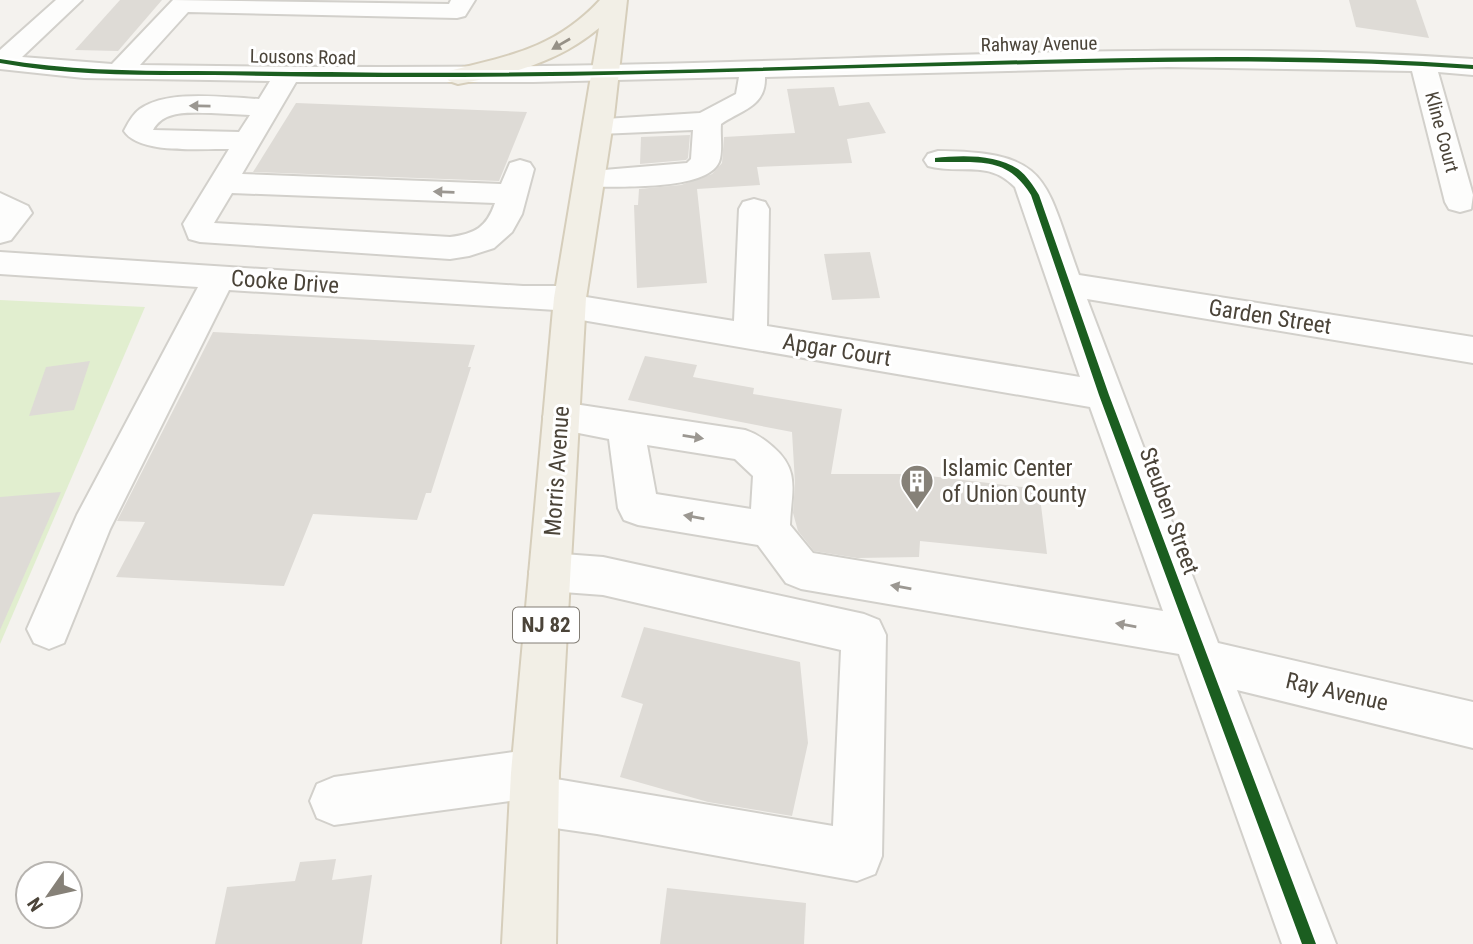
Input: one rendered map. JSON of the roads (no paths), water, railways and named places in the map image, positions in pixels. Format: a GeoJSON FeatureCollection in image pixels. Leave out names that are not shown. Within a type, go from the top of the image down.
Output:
{"type":"FeatureCollection","features":[{"type":"Feature","properties":{"kind":"main road","name":"Morris Avenue"},"geometry":{"type":"LineString","coordinates":[[529,944],[534,787],[570,302],[599,126],[614,0]]}},
{"type":"Feature","properties":{"kind":"main road"},"geometry":{"type":"LineString","coordinates":[[458,76],[487,72],[541,55],[577,35],[614,0]]}},
{"type":"Feature","properties":{"kind":"street"},"geometry":{"type":"LineString","coordinates":[[1,62],[70,0]]}},
{"type":"Feature","properties":{"kind":"street"},"geometry":{"type":"LineString","coordinates":[[119,72],[184,2],[457,11],[463,0]]}},
{"type":"Feature","properties":{"kind":"street","name":"Rahway Avenue"},"geometry":{"type":"LineString","coordinates":[[606,75],[752,68],[1236,58],[1336,58],[1473,67]]}},
{"type":"Feature","properties":{"kind":"street","name":"Lousons Road"},"geometry":{"type":"LineString","coordinates":[[1,62],[119,72],[606,75]]}},
{"type":"Feature","properties":{"kind":"street","name":"Kline Court"},"geometry":{"type":"LineString","coordinates":[[1423,63],[1460,202]]}},
{"type":"Feature","properties":{"kind":"street"},"geometry":{"type":"LineString","coordinates":[[599,126],[707,121],[750,98],[754,88],[752,68]]}},
{"type":"Feature","properties":{"kind":"street"},"geometry":{"type":"LineString","coordinates":[[225,183],[516,182],[500,230],[487,242],[472,247],[450,248],[200,232],[198,224],[288,74]]}},
{"type":"Feature","properties":{"kind":"street"},"geometry":{"type":"LineString","coordinates":[[248,141],[153,138],[143,136],[138,131],[144,119],[155,111],[174,106],[268,108]]}},
{"type":"Feature","properties":{"kind":"street"},"geometry":{"type":"LineString","coordinates":[[590,178],[680,174],[697,170],[705,161],[707,121]]}},
{"type":"Feature","properties":{"kind":"street","name":"Steuben Street"},"geometry":{"type":"LineString","coordinates":[[938,160],[1000,162],[1016,170],[1027,180],[1197,648],[1309,944]]}},
{"type":"Feature","properties":{"kind":"street"},"geometry":{"type":"LineString","coordinates":[[0,203],[17,213],[0,233]]}},
{"type":"Feature","properties":{"kind":"street"},"geometry":{"type":"LineString","coordinates":[[750,336],[754,209]]}},
{"type":"Feature","properties":{"kind":"street","name":"Cooke Drive"},"geometry":{"type":"LineString","coordinates":[[0,263],[570,302]]}},
{"type":"Feature","properties":{"kind":"street"},"geometry":{"type":"LineString","coordinates":[[49,629],[91,527],[219,278]]}},
{"type":"Feature","properties":{"kind":"street","name":"Garden Street"},"geometry":{"type":"LineString","coordinates":[[1066,284],[1473,350]]}},
{"type":"Feature","properties":{"kind":"street","name":"Apgar Court"},"geometry":{"type":"LineString","coordinates":[[570,302],[750,336],[1104,395]]}},
{"type":"Feature","properties":{"kind":"street"},"geometry":{"type":"LineString","coordinates":[[561,416],[626,426],[745,445],[773,470],[770,530],[638,508],[626,426]]}},
{"type":"Feature","properties":{"kind":"street","name":"Ray Avenue"},"geometry":{"type":"LineString","coordinates":[[770,530],[802,570],[1197,648],[1473,725]]}},
{"type":"Feature","properties":{"kind":"street"},"geometry":{"type":"LineString","coordinates":[[334,801],[534,787],[597,809],[857,856],[864,635],[603,576],[550,572]]}},
{"type":"Feature","properties":{"kind":"place","name":"Islamic Center of Union County"},"geometry":{"type":"Point","coordinates":[917,511]}}]}
